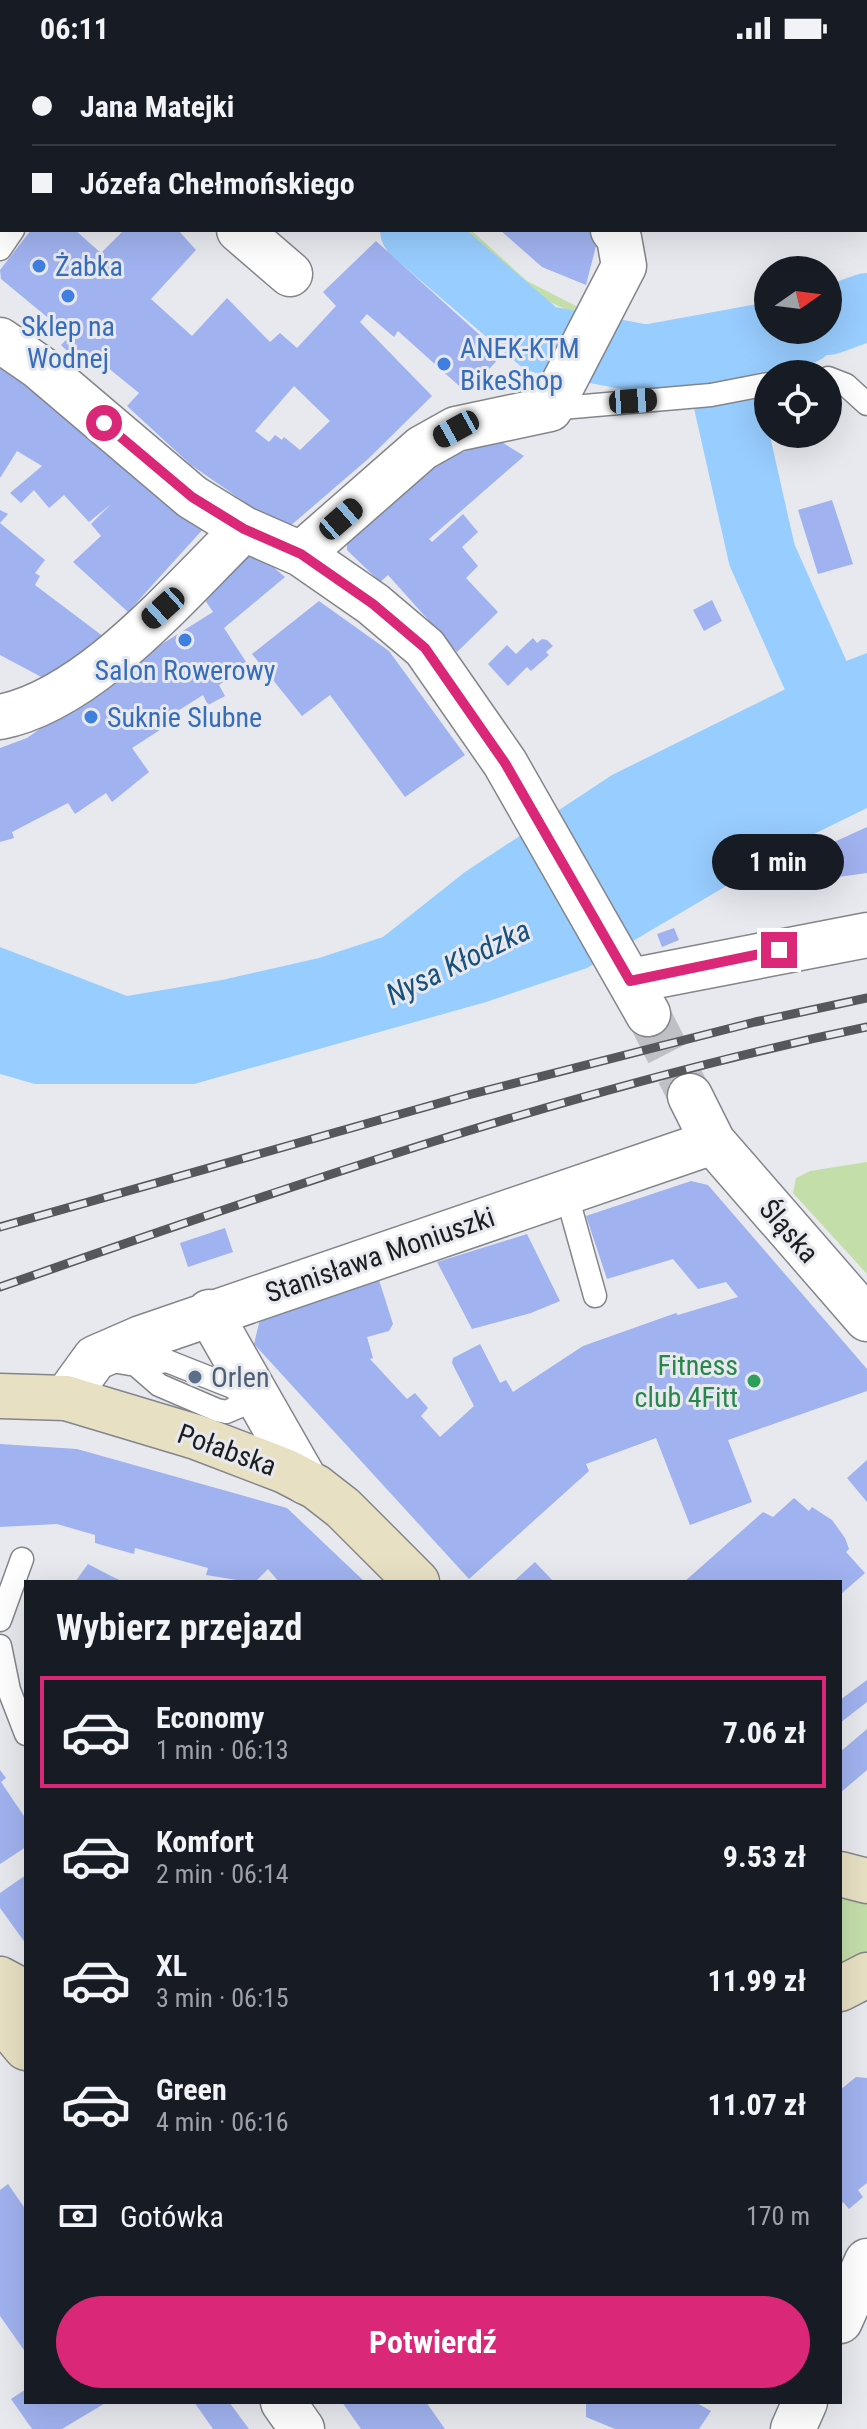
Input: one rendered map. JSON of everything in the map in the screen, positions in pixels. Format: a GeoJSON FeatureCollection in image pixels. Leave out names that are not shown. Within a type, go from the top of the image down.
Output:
{"type":"FeatureCollection","features":[{"type":"Feature","properties":{"kind":"main road","name":"Połabska"},"geometry":{"type":"LineString","coordinates":[[0,1396],[66,1398],[196,1437],[306,1482],[343,1508],[415,1580]]}},
{"type":"Feature","properties":{"kind":"main road"},"geometry":{"type":"LineString","coordinates":[[842,1875],[867,1881]]}},
{"type":"Feature","properties":{"kind":"main road"},"geometry":{"type":"LineString","coordinates":[[842,1988],[867,1975]]}},
{"type":"Feature","properties":{"kind":"main road"},"geometry":{"type":"LineString","coordinates":[[0,1979],[24,1992]]}},
{"type":"Feature","properties":{"kind":"main road"},"geometry":{"type":"LineString","coordinates":[[0,2017],[24,2046]]}},
{"type":"Feature","properties":{"kind":"main road"},"geometry":{"type":"LineString","coordinates":[[0,2072],[24,2061]]}},
{"type":"Feature","properties":{"kind":"street"},"geometry":{"type":"LineString","coordinates":[[241,232],[290,274]]}},
{"type":"Feature","properties":{"kind":"street"},"geometry":{"type":"LineString","coordinates":[[301,554],[422,448],[456,429],[557,395],[624,266],[619,238],[614,232]]}},
{"type":"Feature","properties":{"kind":"street"},"geometry":{"type":"LineString","coordinates":[[0,340],[39,367],[192,497],[244,529],[301,554],[373,604],[425,648],[505,763],[631,983],[867,935]]}},
{"type":"Feature","properties":{"kind":"street"},"geometry":{"type":"LineString","coordinates":[[0,717],[56,696],[107,658],[244,529]]}},
{"type":"Feature","properties":{"kind":"street","name":"Śląska"},"geometry":{"type":"LineString","coordinates":[[690,1096],[713,1142],[867,1319]]}},
{"type":"Feature","properties":{"kind":"street","name":"Stanisława Moniuszki"},"geometry":{"type":"LineString","coordinates":[[116,1362],[209,1312],[713,1142]]}},
{"type":"Feature","properties":{"kind":"street"},"geometry":{"type":"LineString","coordinates":[[209,1312],[257,1408],[306,1482]]}},
{"type":"Feature","properties":{"kind":"street"},"geometry":{"type":"LineString","coordinates":[[66,1398],[116,1362]]}},
{"type":"Feature","properties":{"kind":"street"},"geometry":{"type":"LineString","coordinates":[[842,2317],[867,2261]]}},
{"type":"Feature","properties":{"kind":"street"},"geometry":{"type":"LineString","coordinates":[[284,2404],[302,2429]]}},
{"type":"Feature","properties":{"kind":"street"},"geometry":{"type":"LineString","coordinates":[[793,2429],[804,2404]]}},
{"type":"Feature","properties":{"kind":"lane"},"geometry":{"type":"LineString","coordinates":[[0,249],[12,232]]}},
{"type":"Feature","properties":{"kind":"lane"},"geometry":{"type":"LineString","coordinates":[[842,383],[867,404]]}},
{"type":"Feature","properties":{"kind":"lane"},"geometry":{"type":"LineString","coordinates":[[557,395],[711,395],[754,387]]}},
{"type":"Feature","properties":{"kind":"lane"},"geometry":{"type":"LineString","coordinates":[[566,1192],[595,1296]]}},
{"type":"Feature","properties":{"kind":"lane"},"geometry":{"type":"LineString","coordinates":[[116,1362],[167,1361],[235,1388],[257,1408]]}},
{"type":"Feature","properties":{"kind":"lane"},"geometry":{"type":"LineString","coordinates":[[0,1620],[22,1559]]}},
{"type":"Feature","properties":{"kind":"lane"},"geometry":{"type":"LineString","coordinates":[[0,1646],[9,1690],[24,1729]]}},
{"type":"Feature","properties":{"kind":"green space"},"geometry":{"type":"Polygon","coordinates":[[[457,232],[473,232],[527,281],[580,308],[577,315],[525,290],[457,232]]]}},
{"type":"Feature","properties":{"kind":"green space"},"geometry":{"type":"Polygon","coordinates":[[[867,1162],[867,1274],[793,1193],[796,1178],[810,1171],[867,1162]]]}},
{"type":"Feature","properties":{"kind":"green space"},"geometry":{"type":"Polygon","coordinates":[[[842,1898],[867,1902],[867,1953],[842,1965],[842,1898]]]}},
{"type":"Feature","properties":{"kind":"water","name":"Nysa Kłodzka"},"geometry":{"type":"Polygon","coordinates":[[[867,653],[867,808],[816,833],[587,968],[486,1002],[194,1084],[35,1084],[0,1074],[0,947],[127,996],[222,980],[319,958],[383,937],[465,872],[612,775],[828,668],[867,653]]]}},
{"type":"Feature","properties":{"kind":"building"},"geometry":{"type":"Polygon","coordinates":[[[29,232],[77,232],[101,253],[122,232],[180,232],[196,250],[151,299],[192,336],[227,298],[270,342],[280,333],[297,348],[336,306],[323,292],[376,241],[502,355],[467,393],[398,331],[394,337],[367,314],[360,322],[432,396],[368,459],[289,527],[259,512],[191,465],[127,406],[139,393],[96,358],[86,369],[61,345],[70,336],[1,279],[0,270],[29,232]],[[294,386],[255,431],[269,442],[275,435],[282,440],[284,437],[300,450],[330,421],[294,386]]]}},
{"type":"Feature","properties":{"kind":"building"},"geometry":{"type":"Polygon","coordinates":[[[502,232],[593,232],[596,246],[586,285],[542,267],[502,232]]]}},
{"type":"Feature","properties":{"kind":"building"},"geometry":{"type":"Polygon","coordinates":[[[0,353],[204,528],[128,612],[73,562],[101,536],[91,524],[111,504],[89,522],[64,495],[49,508],[34,490],[21,503],[10,493],[42,466],[17,451],[0,478],[0,353]]]}},
{"type":"Feature","properties":{"kind":"building"},"geometry":{"type":"Polygon","coordinates":[[[497,439],[524,456],[429,539],[432,542],[463,514],[478,532],[462,547],[478,566],[466,578],[498,612],[457,652],[388,575],[380,582],[347,550],[347,543],[445,459],[497,439]]]}},
{"type":"Feature","properties":{"kind":"building"},"geometry":{"type":"Polygon","coordinates":[[[832,500],[853,564],[818,574],[798,510],[832,500]]]}},
{"type":"Feature","properties":{"kind":"building"},"geometry":{"type":"Polygon","coordinates":[[[0,510],[8,514],[0,523],[0,510]]]}},
{"type":"Feature","properties":{"kind":"building"},"geometry":{"type":"Polygon","coordinates":[[[0,523],[45,560],[35,573],[40,576],[35,585],[104,637],[49,681],[0,655],[0,523]]]}},
{"type":"Feature","properties":{"kind":"building"},"geometry":{"type":"Polygon","coordinates":[[[235,554],[258,554],[285,577],[224,628],[248,665],[219,685],[225,696],[208,705],[203,695],[173,714],[177,719],[132,748],[149,772],[112,802],[106,793],[75,814],[68,803],[12,832],[14,838],[0,842],[0,748],[27,738],[138,659],[213,612],[199,591],[235,554]]]}},
{"type":"Feature","properties":{"kind":"building"},"geometry":{"type":"Polygon","coordinates":[[[712,600],[722,621],[704,631],[693,610],[712,600]]]}},
{"type":"Feature","properties":{"kind":"building"},"geometry":{"type":"Polygon","coordinates":[[[319,601],[389,651],[465,755],[405,797],[330,695],[302,716],[252,654],[319,601]]]}},
{"type":"Feature","properties":{"kind":"building"},"geometry":{"type":"Polygon","coordinates":[[[533,638],[537,643],[547,640],[553,646],[546,652],[549,655],[531,671],[527,667],[508,686],[488,664],[507,645],[516,654],[533,638]]]}},
{"type":"Feature","properties":{"kind":"building"},"geometry":{"type":"Polygon","coordinates":[[[867,827],[867,873],[831,878],[823,847],[867,827]]]}},
{"type":"Feature","properties":{"kind":"building"},"geometry":{"type":"Polygon","coordinates":[[[674,928],[679,940],[662,947],[657,934],[674,928]]]}},
{"type":"Feature","properties":{"kind":"building"},"geometry":{"type":"Polygon","coordinates":[[[691,1181],[708,1185],[867,1369],[867,1391],[728,1440],[752,1502],[690,1525],[656,1438],[586,1464],[589,1471],[469,1579],[254,1344],[260,1319],[379,1280],[393,1324],[389,1331],[367,1337],[373,1358],[370,1359],[407,1399],[415,1393],[428,1408],[421,1416],[440,1437],[474,1406],[452,1363],[453,1358],[480,1344],[500,1383],[506,1380],[513,1392],[583,1346],[676,1313],[678,1315],[738,1297],[726,1282],[698,1289],[673,1259],[607,1279],[586,1216],[691,1181]]]}},
{"type":"Feature","properties":{"kind":"building"},"geometry":{"type":"Polygon","coordinates":[[[225,1228],[233,1252],[188,1267],[180,1243],[225,1228]]]}},
{"type":"Feature","properties":{"kind":"building"},"geometry":{"type":"Polygon","coordinates":[[[527,1234],[560,1301],[531,1313],[472,1329],[437,1262],[527,1234]]]}},
{"type":"Feature","properties":{"kind":"building"},"geometry":{"type":"Polygon","coordinates":[[[0,1444],[77,1449],[287,1508],[363,1580],[277,1580],[268,1569],[257,1580],[237,1580],[206,1575],[208,1568],[135,1548],[134,1554],[95,1543],[95,1535],[57,1524],[0,1527],[0,1444]]]}},
{"type":"Feature","properties":{"kind":"building"},"geometry":{"type":"Polygon","coordinates":[[[867,1460],[867,1502],[847,1478],[867,1460]]]}},
{"type":"Feature","properties":{"kind":"building"},"geometry":{"type":"Polygon","coordinates":[[[794,1498],[809,1511],[812,1507],[832,1520],[845,1538],[849,1549],[846,1552],[865,1573],[842,1593],[842,1580],[686,1580],[763,1512],[773,1517],[794,1498]]]}},
{"type":"Feature","properties":{"kind":"building"},"geometry":{"type":"Polygon","coordinates":[[[535,1562],[552,1580],[515,1580],[535,1562]]]}},
{"type":"Feature","properties":{"kind":"building"},"geometry":{"type":"Polygon","coordinates":[[[88,1564],[120,1580],[76,1580],[88,1564]]]}},
{"type":"Feature","properties":{"kind":"building"},"geometry":{"type":"Polygon","coordinates":[[[867,1680],[867,1702],[842,1721],[842,1699],[867,1680]]]}},
{"type":"Feature","properties":{"kind":"building"},"geometry":{"type":"Polygon","coordinates":[[[867,1729],[867,1770],[842,1791],[842,1750],[867,1729]]]}},
{"type":"Feature","properties":{"kind":"building"},"geometry":{"type":"Polygon","coordinates":[[[0,1770],[6,1778],[1,1782],[24,1816],[24,1848],[0,1864],[0,1770]]]}},
{"type":"Feature","properties":{"kind":"building"},"geometry":{"type":"Polygon","coordinates":[[[24,1876],[24,1941],[0,1908],[0,1893],[24,1876]]]}},
{"type":"Feature","properties":{"kind":"building"},"geometry":{"type":"Polygon","coordinates":[[[856,2077],[867,2078],[867,2183],[858,2190],[863,2197],[849,2209],[842,2203],[842,2088],[856,2077]]]}},
{"type":"Feature","properties":{"kind":"building"},"geometry":{"type":"Polygon","coordinates":[[[8,2184],[24,2207],[24,2350],[0,2316],[0,2190],[8,2184]]]}},
{"type":"Feature","properties":{"kind":"building"},"geometry":{"type":"Polygon","coordinates":[[[24,2390],[24,2404],[104,2404],[62,2429],[32,2429],[11,2399],[24,2390]]]}},
{"type":"Feature","properties":{"kind":"building"},"geometry":{"type":"Polygon","coordinates":[[[195,2404],[230,2404],[249,2429],[213,2429],[195,2404]]]}},
{"type":"Feature","properties":{"kind":"building"},"geometry":{"type":"Polygon","coordinates":[[[343,2404],[427,2404],[445,2429],[361,2429],[343,2404]]]}},
{"type":"Feature","properties":{"kind":"building"},"geometry":{"type":"Polygon","coordinates":[[[586,2404],[699,2404],[711,2411],[699,2429],[615,2429],[586,2417],[586,2404]]]}},
{"type":"Feature","properties":{"kind":"waterway"},"geometry":{"type":"LineString","coordinates":[[416,232],[541,339],[646,359],[754,339]]}},
{"type":"Feature","properties":{"kind":"waterway"},"geometry":{"type":"LineString","coordinates":[[842,316],[867,307]]}},
{"type":"Feature","properties":{"kind":"waterway"},"geometry":{"type":"LineString","coordinates":[[715,347],[762,555],[844,739]]}},
{"type":"Feature","properties":{"kind":"tunnel"},"geometry":{"type":"LineString","coordinates":[[648,1014],[690,1096]]}},
{"type":"Feature","properties":{"kind":"railway"},"geometry":{"type":"LineString","coordinates":[[0,1227],[468,1095],[755,1022],[867,998]]}},
{"type":"Feature","properties":{"kind":"railway"},"geometry":{"type":"LineString","coordinates":[[0,1287],[322,1177],[538,1110],[756,1052],[867,1027]]}},
{"type":"Feature","properties":{"kind":"place","name":"Żabka"},"geometry":{"type":"Point","coordinates":[39,266]}},
{"type":"Feature","properties":{"kind":"place","name":"Sklep na Wodnej"},"geometry":{"type":"Point","coordinates":[68,296]}},
{"type":"Feature","properties":{"kind":"place","name":"ANEK-KTM BikeShop"},"geometry":{"type":"Point","coordinates":[444,364]}},
{"type":"Feature","properties":{"kind":"place","name":"Salon Rowerowy"},"geometry":{"type":"Point","coordinates":[185,640]}},
{"type":"Feature","properties":{"kind":"place","name":"Suknie Slubne"},"geometry":{"type":"Point","coordinates":[91,717]}},
{"type":"Feature","properties":{"kind":"place","name":"Orlen"},"geometry":{"type":"Point","coordinates":[195,1377]}},
{"type":"Feature","properties":{"kind":"place","name":"Fitness club 4Fitt"},"geometry":{"type":"Point","coordinates":[754,1381]}},
{"type":"Feature","properties":{"kind":"route"},"geometry":{"type":"LineString","coordinates":[[104,423],[192,497],[244,529],[301,554],[373,604],[425,648],[505,763],[630,981],[779,950]]}}]}
